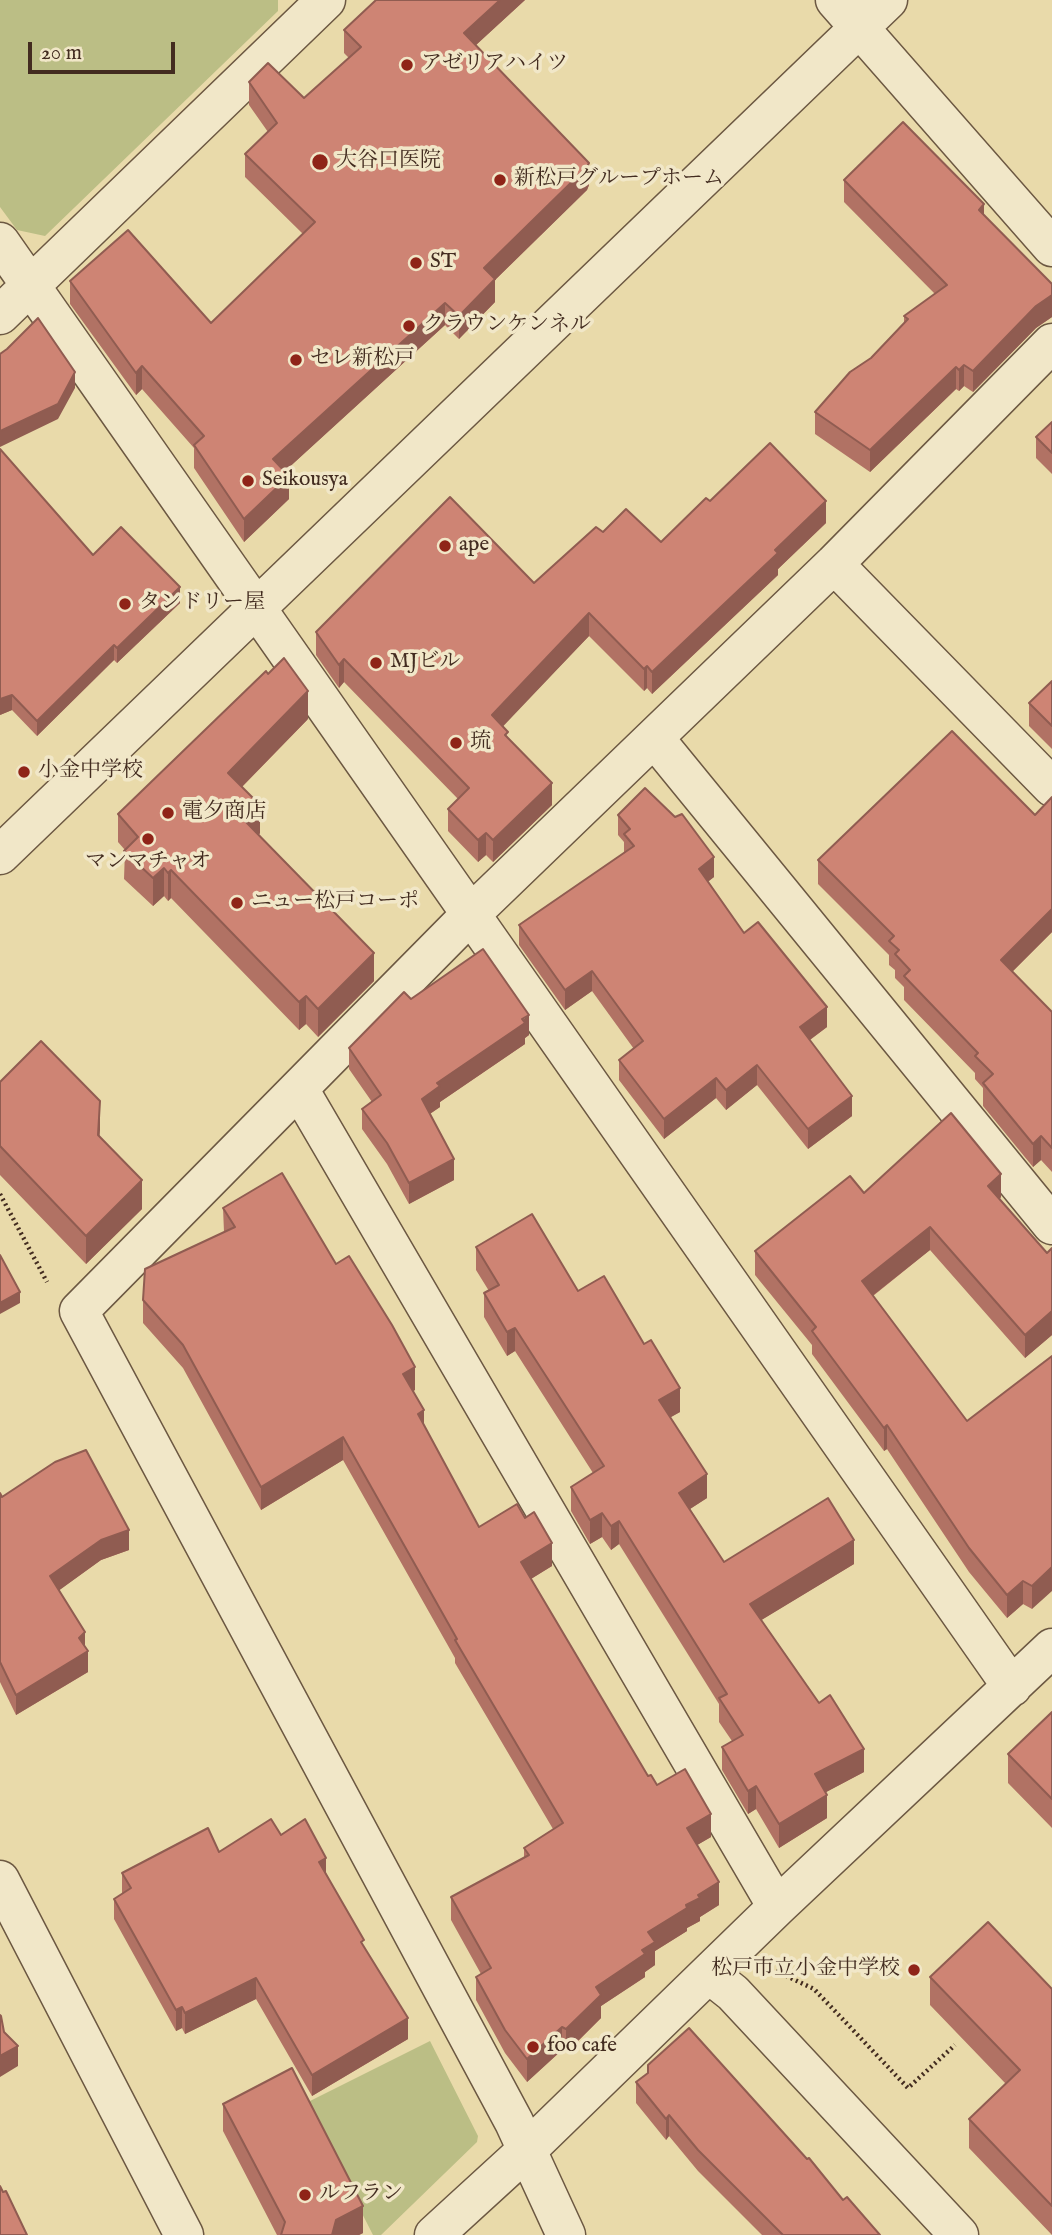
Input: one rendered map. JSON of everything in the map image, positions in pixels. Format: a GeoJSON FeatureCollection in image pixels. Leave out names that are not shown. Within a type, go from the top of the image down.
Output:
{"type":"FeatureCollection","features":[{"type":"Feature","properties":{"kind":"street"},"geometry":{"type":"LineString","coordinates":[[0,315],[326,0]]}},
{"type":"Feature","properties":{"kind":"street"},"geometry":{"type":"LineString","coordinates":[[0,855],[257,609],[848,13],[888,0]]}},
{"type":"Feature","properties":{"kind":"street"},"geometry":{"type":"LineString","coordinates":[[848,13],[1052,247]]}},
{"type":"Feature","properties":{"kind":"street"},"geometry":{"type":"LineString","coordinates":[[0,242],[1012,1686]]}},
{"type":"Feature","properties":{"kind":"street"},"geometry":{"type":"LineString","coordinates":[[566,2235],[528,2149],[79,1311],[471,914],[834,564],[1052,343]]}},
{"type":"Feature","properties":{"kind":"street"},"geometry":{"type":"LineString","coordinates":[[834,564],[1052,788]]}},
{"type":"Feature","properties":{"kind":"street"},"geometry":{"type":"LineString","coordinates":[[655,739],[1052,1225]]}},
{"type":"Feature","properties":{"kind":"street"},"geometry":{"type":"LineString","coordinates":[[299,1089],[777,1907]]}},
{"type":"Feature","properties":{"kind":"street"},"geometry":{"type":"LineString","coordinates":[[434,2235],[528,2149],[777,1907],[1052,1648]]}},
{"type":"Feature","properties":{"kind":"street"},"geometry":{"type":"LineString","coordinates":[[0,1880],[184,2235]]}},
{"type":"Feature","properties":{"kind":"street"},"geometry":{"type":"LineString","coordinates":[[709,1974],[733,1993],[959,2235]]}},
{"type":"Feature","properties":{"kind":"path"},"geometry":{"type":"LineString","coordinates":[[0,1194],[48,1284],[79,1311]]}},
{"type":"Feature","properties":{"kind":"path"},"geometry":{"type":"LineString","coordinates":[[773,1970],[814,1989],[908,2088],[955,2045]]}},
{"type":"Feature","properties":{"kind":"green space"},"geometry":{"type":"Polygon","coordinates":[[[0,0],[278,0],[278,11],[45,236],[17,230],[0,207],[0,0]]]}},
{"type":"Feature","properties":{"kind":"green space"},"geometry":{"type":"Polygon","coordinates":[[[430,2041],[478,2136],[477,2142],[381,2235],[373,2235],[306,2103],[430,2041]]]}},
{"type":"Feature","properties":{"kind":"building"},"geometry":{"type":"Polygon","coordinates":[[[376,0],[500,0],[464,33],[589,163],[484,268],[495,279],[459,316],[445,303],[273,459],[289,476],[244,519],[194,445],[204,436],[142,366],[136,373],[70,281],[128,230],[211,323],[315,222],[245,154],[277,123],[249,82],[268,63],[304,98],[361,47],[344,30],[376,0]]]}},
{"type":"Feature","properties":{"kind":"building"},"geometry":{"type":"Polygon","coordinates":[[[903,122],[984,204],[979,210],[1052,284],[1052,295],[1036,306],[973,371],[964,365],[959,370],[956,367],[870,450],[815,412],[850,372],[871,358],[908,319],[904,316],[947,285],[844,180],[903,122]]]}},
{"type":"Feature","properties":{"kind":"building"},"geometry":{"type":"Polygon","coordinates":[[[38,318],[75,372],[58,404],[0,431],[0,354],[38,318]]]}},
{"type":"Feature","properties":{"kind":"building"},"geometry":{"type":"Polygon","coordinates":[[[1052,422],[1052,453],[1036,437],[1052,422]]]}},
{"type":"Feature","properties":{"kind":"building"},"geometry":{"type":"Polygon","coordinates":[[[770,443],[826,501],[775,550],[778,553],[652,672],[647,666],[644,669],[589,613],[492,715],[508,732],[505,735],[552,783],[493,840],[486,833],[478,840],[448,809],[469,788],[344,659],[339,665],[316,632],[450,497],[534,583],[596,527],[603,532],[626,509],[661,542],[706,498],[710,501],[770,443]]]}},
{"type":"Feature","properties":{"kind":"building"},"geometry":{"type":"Polygon","coordinates":[[[0,449],[93,555],[121,527],[180,587],[117,648],[114,645],[37,721],[12,695],[0,699],[0,449]]]}},
{"type":"Feature","properties":{"kind":"building","name":"ニュー松戸コーポ"},"geometry":{"type":"Polygon","coordinates":[[[284,658],[308,691],[228,773],[260,805],[245,821],[374,953],[318,1009],[306,996],[299,1002],[171,870],[168,873],[164,868],[153,878],[124,851],[138,837],[118,814],[266,671],[268,674],[284,658]]]}},
{"type":"Feature","properties":{"kind":"building"},"geometry":{"type":"Polygon","coordinates":[[[1052,681],[1052,726],[1029,703],[1052,681]]]}},
{"type":"Feature","properties":{"kind":"building"},"geometry":{"type":"Polygon","coordinates":[[[952,731],[1035,815],[1052,797],[1052,909],[1001,960],[1052,1012],[1052,1148],[1041,1136],[1033,1144],[983,1083],[993,1074],[975,1056],[978,1053],[904,976],[910,970],[895,954],[899,950],[889,941],[894,936],[818,860],[952,731]]]}},
{"type":"Feature","properties":{"kind":"building"},"geometry":{"type":"Polygon","coordinates":[[[645,788],[675,817],[682,814],[714,857],[699,869],[744,933],[758,922],[827,1007],[800,1027],[852,1096],[808,1129],[757,1065],[726,1090],[716,1078],[664,1119],[619,1060],[643,1041],[592,971],[565,990],[519,925],[634,846],[624,834],[630,829],[618,815],[645,788]]]}},
{"type":"Feature","properties":{"kind":"building"},"geometry":{"type":"Polygon","coordinates":[[[483,949],[529,1015],[522,1019],[525,1023],[437,1083],[440,1086],[422,1099],[454,1159],[409,1183],[387,1143],[362,1109],[381,1095],[349,1048],[404,992],[411,999],[483,949]]]}},
{"type":"Feature","properties":{"kind":"building"},"geometry":{"type":"Polygon","coordinates":[[[41,1041],[100,1101],[98,1135],[142,1180],[86,1236],[0,1146],[0,1082],[41,1041]]]}},
{"type":"Feature","properties":{"kind":"building"},"geometry":{"type":"Polygon","coordinates":[[[951,1113],[1001,1174],[988,1186],[1047,1253],[1052,1248],[1052,1311],[1025,1335],[930,1227],[862,1281],[967,1421],[1052,1356],[1052,1567],[1032,1586],[1023,1581],[1007,1595],[969,1548],[887,1425],[884,1428],[812,1331],[816,1327],[755,1251],[850,1176],[864,1193],[951,1113]]]}},
{"type":"Feature","properties":{"kind":"building"},"geometry":{"type":"Polygon","coordinates":[[[282,1173],[336,1264],[349,1256],[392,1325],[415,1367],[403,1374],[424,1410],[418,1414],[479,1527],[517,1504],[525,1518],[534,1512],[552,1543],[521,1562],[648,1776],[651,1775],[657,1785],[685,1769],[711,1814],[687,1828],[719,1882],[698,1895],[700,1898],[686,1905],[687,1908],[648,1932],[655,1942],[642,1950],[645,1954],[596,1987],[601,1995],[566,2029],[562,2027],[527,2059],[505,2030],[476,1977],[491,1968],[451,1897],[529,1855],[524,1848],[563,1823],[455,1640],[457,1639],[343,1437],[261,1487],[183,1345],[143,1300],[145,1269],[235,1227],[223,1208],[282,1173]]]}},
{"type":"Feature","properties":{"kind":"building"},"geometry":{"type":"Polygon","coordinates":[[[532,1214],[578,1291],[604,1276],[644,1344],[651,1340],[680,1388],[659,1400],[707,1474],[679,1493],[724,1562],[828,1498],[854,1540],[750,1604],[819,1703],[830,1695],[864,1749],[815,1774],[827,1795],[779,1824],[756,1786],[748,1791],[722,1747],[743,1735],[719,1698],[727,1694],[619,1521],[611,1526],[602,1513],[590,1520],[571,1487],[604,1466],[515,1328],[507,1332],[484,1293],[499,1285],[476,1247],[532,1214]]]}},
{"type":"Feature","properties":{"kind":"building"},"geometry":{"type":"Polygon","coordinates":[[[0,1255],[20,1292],[0,1303],[0,1255]]]}},
{"type":"Feature","properties":{"kind":"building"},"geometry":{"type":"Polygon","coordinates":[[[86,1450],[129,1530],[101,1540],[50,1576],[85,1632],[79,1638],[88,1651],[16,1695],[0,1662],[0,1493],[2,1497],[55,1462],[86,1450]]]}},
{"type":"Feature","properties":{"kind":"building"},"geometry":{"type":"Polygon","coordinates":[[[1052,1712],[1052,1799],[1008,1754],[1052,1712]]]}},
{"type":"Feature","properties":{"kind":"building"},"geometry":{"type":"Polygon","coordinates":[[[271,1819],[281,1835],[305,1819],[326,1858],[319,1862],[364,1940],[361,1942],[408,2018],[312,2075],[256,1978],[185,2013],[182,2007],[176,2010],[114,1899],[131,1888],[122,1873],[208,1828],[219,1852],[271,1819]]]}},
{"type":"Feature","properties":{"kind":"building"},"geometry":{"type":"Polygon","coordinates":[[[988,1922],[1052,1989],[1052,2206],[969,2119],[1020,2070],[930,1977],[988,1922]]]}},
{"type":"Feature","properties":{"kind":"building"},"geometry":{"type":"Polygon","coordinates":[[[0,2015],[4,2032],[18,2046],[0,2056],[0,2015]]]}},
{"type":"Feature","properties":{"kind":"building"},"geometry":{"type":"Polygon","coordinates":[[[689,2028],[807,2159],[809,2158],[843,2200],[847,2197],[880,2235],[783,2235],[698,2150],[669,2115],[666,2119],[636,2082],[648,2073],[648,2065],[689,2028]]]}},
{"type":"Feature","properties":{"kind":"building"},"geometry":{"type":"Polygon","coordinates":[[[292,2068],[363,2206],[336,2220],[332,2235],[281,2235],[285,2222],[223,2104],[292,2068]]]}},
{"type":"Feature","properties":{"kind":"building"},"geometry":{"type":"Polygon","coordinates":[[[0,2186],[3,2192],[6,2191],[27,2235],[0,2235],[0,2186]]]}},
{"type":"Feature","properties":{"kind":"place","name":"アゼリアハイツ"},"geometry":{"type":"Point","coordinates":[407,65]}},
{"type":"Feature","properties":{"kind":"place","name":"大谷口医院"},"geometry":{"type":"Point","coordinates":[320,162]}},
{"type":"Feature","properties":{"kind":"place","name":"新松戸グループホーム"},"geometry":{"type":"Point","coordinates":[500,180]}},
{"type":"Feature","properties":{"kind":"place","name":"ST"},"geometry":{"type":"Point","coordinates":[416,263]}},
{"type":"Feature","properties":{"kind":"place","name":"クラウンケンネル"},"geometry":{"type":"Point","coordinates":[409,326]}},
{"type":"Feature","properties":{"kind":"place","name":"セレ新松戸"},"geometry":{"type":"Point","coordinates":[296,360]}},
{"type":"Feature","properties":{"kind":"place","name":"Seikousya"},"geometry":{"type":"Point","coordinates":[248,481]}},
{"type":"Feature","properties":{"kind":"place","name":"ape"},"geometry":{"type":"Point","coordinates":[445,546]}},
{"type":"Feature","properties":{"kind":"place","name":"タンドリー屋"},"geometry":{"type":"Point","coordinates":[125,604]}},
{"type":"Feature","properties":{"kind":"place","name":"MJビル"},"geometry":{"type":"Point","coordinates":[376,663]}},
{"type":"Feature","properties":{"kind":"place","name":"琉"},"geometry":{"type":"Point","coordinates":[456,743]}},
{"type":"Feature","properties":{"kind":"place","name":"小金中学校"},"geometry":{"type":"Point","coordinates":[24,772]}},
{"type":"Feature","properties":{"kind":"place","name":"電夕商店"},"geometry":{"type":"Point","coordinates":[168,813]}},
{"type":"Feature","properties":{"kind":"place","name":"マンマチャオ"},"geometry":{"type":"Point","coordinates":[148,839]}},
{"type":"Feature","properties":{"kind":"place","name":"ニュー松戸コーポ"},"geometry":{"type":"Point","coordinates":[237,903]}},
{"type":"Feature","properties":{"kind":"place","name":"松戸市立小金中学校"},"geometry":{"type":"Point","coordinates":[914,1970]}},
{"type":"Feature","properties":{"kind":"place","name":"foo cafe"},"geometry":{"type":"Point","coordinates":[533,2047]}},
{"type":"Feature","properties":{"kind":"place","name":"ルフラン"},"geometry":{"type":"Point","coordinates":[305,2195]}}]}
